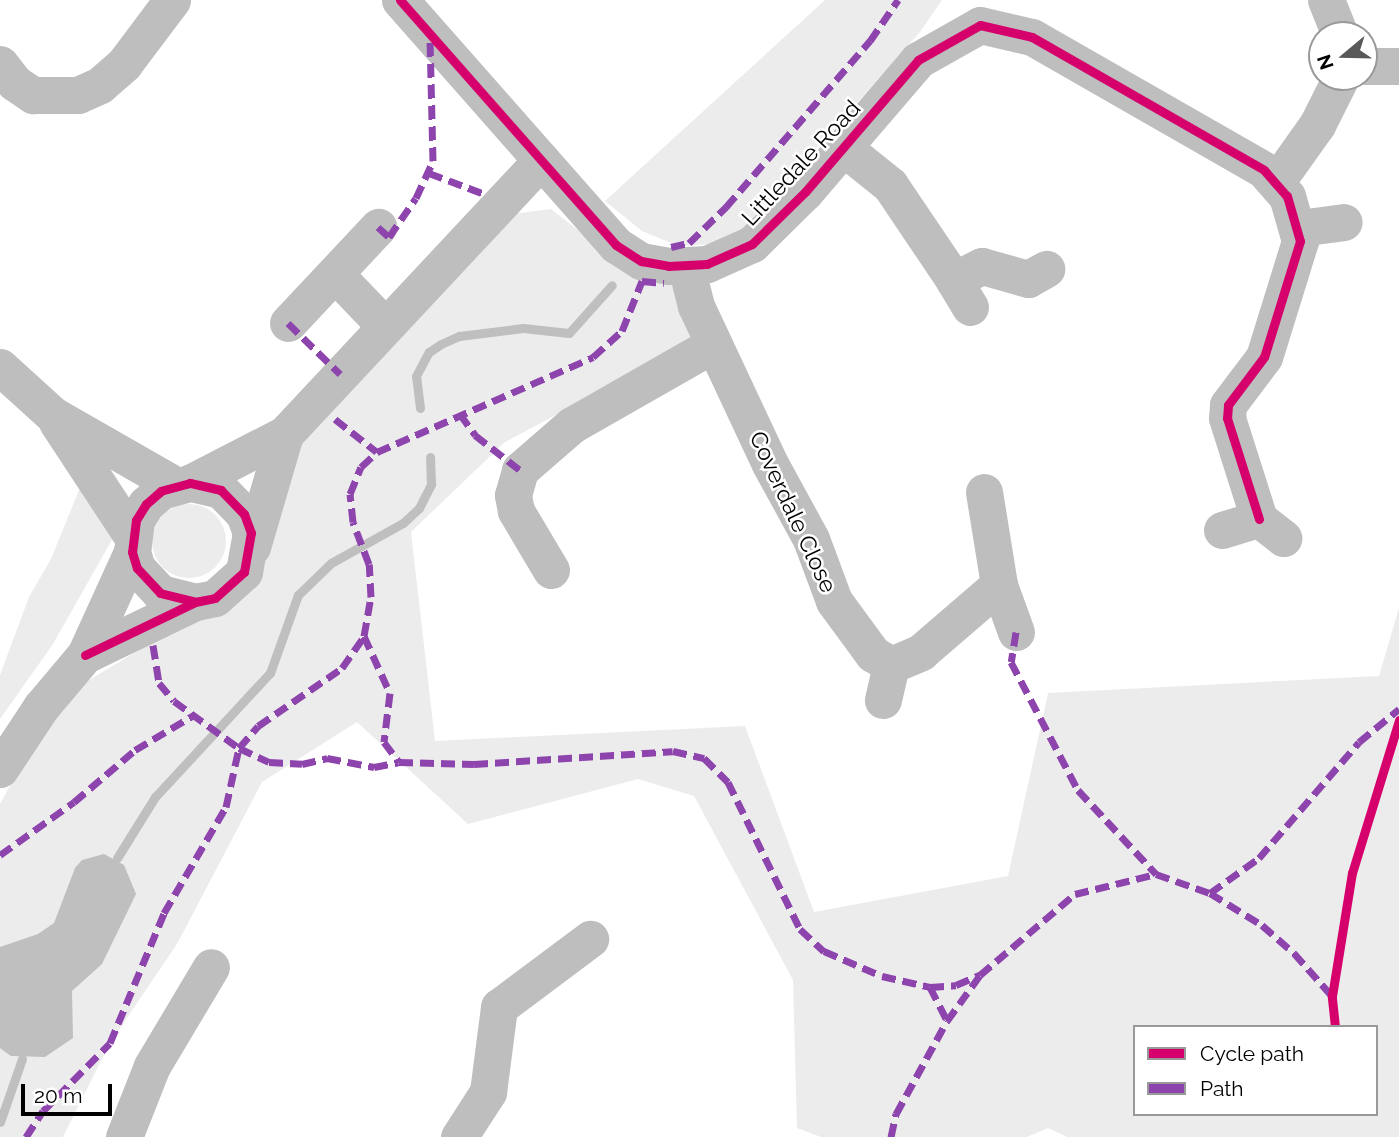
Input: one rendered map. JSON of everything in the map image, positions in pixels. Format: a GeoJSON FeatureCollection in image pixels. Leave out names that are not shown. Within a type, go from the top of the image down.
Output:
{"type":"FeatureCollection","features":[{"type":"Feature","properties":{"kind":"street"},"geometry":{"type":"LineString","coordinates":[[0,64],[15,83],[33,95],[78,95],[100,85],[124,64],[172,0]]}},
{"type":"Feature","properties":{"kind":"street","name":"Littledale Road"},"geometry":{"type":"LineString","coordinates":[[400,0],[616,245],[641,261],[685,266],[722,259],[752,244],[844,148],[918,60],[980,13],[1032,37],[1277,181]]}},
{"type":"Feature","properties":{"kind":"street"},"geometry":{"type":"LineString","coordinates":[[1326,0],[1334,21]]}},
{"type":"Feature","properties":{"kind":"street"},"geometry":{"type":"LineString","coordinates":[[1222,530],[1271,528],[1227,418],[1228,405],[1264,357],[1298,256],[1298,228],[1277,181],[1317,125],[1334,91]]}},
{"type":"Feature","properties":{"kind":"street"},"geometry":{"type":"LineString","coordinates":[[844,148],[890,186],[962,294],[982,266],[1028,279],[1046,269]]}},
{"type":"Feature","properties":{"kind":"street"},"geometry":{"type":"LineString","coordinates":[[0,769],[41,707],[85,655],[146,504],[285,434],[541,160]]}},
{"type":"Feature","properties":{"kind":"street"},"geometry":{"type":"LineString","coordinates":[[1298,228],[1344,222]]}},
{"type":"Feature","properties":{"kind":"street"},"geometry":{"type":"LineString","coordinates":[[288,323],[378,227]]}},
{"type":"Feature","properties":{"kind":"street","name":"Coverdale Close"},"geometry":{"type":"LineString","coordinates":[[685,266],[691,292],[713,344],[811,539],[834,601],[873,654],[887,682],[999,585]]}},
{"type":"Feature","properties":{"kind":"street"},"geometry":{"type":"LineString","coordinates":[[335,274],[384,326]]}},
{"type":"Feature","properties":{"kind":"street"},"geometry":{"type":"LineString","coordinates":[[554,574],[516,511],[513,495],[520,470],[572,425],[713,344]]}},
{"type":"Feature","properties":{"kind":"street"},"geometry":{"type":"LineString","coordinates":[[0,367],[52,415],[182,484],[220,490],[234,500],[251,533],[251,553]]}},
{"type":"Feature","properties":{"kind":"street"},"geometry":{"type":"LineString","coordinates":[[52,415],[132,544],[137,568],[160,593],[195,603]]}},
{"type":"Feature","properties":{"kind":"street"},"geometry":{"type":"LineString","coordinates":[[85,655],[231,587],[251,553],[285,434]]}},
{"type":"Feature","properties":{"kind":"street"},"geometry":{"type":"LineString","coordinates":[[984,492],[999,585],[1016,632]]}},
{"type":"Feature","properties":{"kind":"street"},"geometry":{"type":"LineString","coordinates":[[469,1134],[492,1077],[499,1007],[595,935]]}},
{"type":"Feature","properties":{"kind":"street"},"geometry":{"type":"LineString","coordinates":[[127,1136],[152,1066],[211,967]]}},
{"type":"Feature","properties":{"kind":"shaded area"},"geometry":{"type":"Polygon","coordinates":[[[825,0],[942,0],[920,32],[744,229],[712,244],[678,246],[642,231],[605,201],[825,0]]]}},
{"type":"Feature","properties":{"kind":"shaded area"},"geometry":{"type":"Polygon","coordinates":[[[551,209],[621,264],[674,285],[693,342],[505,442],[411,532],[435,741],[745,726],[814,912],[1008,876],[1048,693],[1379,676],[1399,608],[1399,1137],[1067,1137],[1048,1128],[1027,1137],[821,1137],[797,1128],[793,980],[694,796],[638,779],[468,824],[357,722],[262,782],[177,944],[110,1043],[63,1137],[0,1137],[0,804],[59,698],[183,624],[224,612],[254,589],[285,434],[513,214],[551,209]]]}},
{"type":"Feature","properties":{"kind":"shaded area"},"geometry":{"type":"Polygon","coordinates":[[[81,485],[113,538],[53,644],[0,719],[0,675],[29,597],[51,559],[81,485]]]}},
{"type":"Feature","properties":{"kind":"shaded area"},"geometry":{"type":"Polygon","coordinates":[[[189,504],[203,507],[215,515],[223,527],[226,541],[223,555],[215,567],[203,575],[189,578],[175,575],[163,567],[155,555],[152,541],[155,527],[163,515],[175,507],[189,504]]]}},
{"type":"Feature","properties":{"kind":"shaded area"},"geometry":{"type":"Polygon","coordinates":[[[104,854],[124,865],[136,894],[102,964],[72,991],[73,1038],[45,1057],[11,1056],[0,1048],[0,947],[38,934],[54,923],[75,868],[82,860],[104,854]]]}},
{"type":"Feature","properties":{"kind":"waterway"},"geometry":{"type":"LineString","coordinates":[[420,408],[416,376],[429,352],[441,344],[459,336],[523,328],[569,333],[612,285]]}},
{"type":"Feature","properties":{"kind":"waterway"},"geometry":{"type":"LineString","coordinates":[[117,858],[155,797],[270,673],[298,595],[331,563],[403,523],[419,508],[431,484],[430,457]]}},
{"type":"Feature","properties":{"kind":"waterway"},"geometry":{"type":"LineString","coordinates":[[0,1122],[22,1059]]}},
{"type":"Feature","properties":{"kind":"marked path"},"geometry":{"type":"LineString","coordinates":[[671,247],[689,243],[726,207],[870,41],[898,0]]}},
{"type":"Feature","properties":{"kind":"marked path"},"geometry":{"type":"LineString","coordinates":[[378,227],[389,237],[416,198],[433,161],[430,36]]}},
{"type":"Feature","properties":{"kind":"marked path"},"geometry":{"type":"LineString","coordinates":[[429,173],[482,193]]}},
{"type":"Feature","properties":{"kind":"marked path"},"geometry":{"type":"LineString","coordinates":[[26,1137],[43,1111],[110,1043],[164,913],[226,807],[239,748],[258,726],[342,668],[364,636],[371,597],[369,564],[353,522],[350,494],[361,467],[377,452],[593,357],[622,331],[642,281],[664,283]]}},
{"type":"Feature","properties":{"kind":"marked path"},"geometry":{"type":"LineString","coordinates":[[288,323],[340,374]]}},
{"type":"Feature","properties":{"kind":"marked path"},"geometry":{"type":"LineString","coordinates":[[460,414],[475,435],[520,470]]}},
{"type":"Feature","properties":{"kind":"marked path"},"geometry":{"type":"LineString","coordinates":[[335,419],[377,452]]}},
{"type":"Feature","properties":{"kind":"marked path"},"geometry":{"type":"LineString","coordinates":[[1016,632],[1011,662],[1078,790],[1156,874]]}},
{"type":"Feature","properties":{"kind":"marked path"},"geometry":{"type":"LineString","coordinates":[[364,636],[390,693],[384,742],[399,762],[474,764],[673,751],[704,758],[728,782],[800,929],[824,951],[882,976],[930,987],[956,985],[980,975],[1075,894],[1156,874],[1210,893],[1262,925],[1294,953],[1332,996]]}},
{"type":"Feature","properties":{"kind":"marked path"},"geometry":{"type":"LineString","coordinates":[[153,645],[159,683],[174,701],[239,748],[269,762],[302,764],[327,758],[374,767],[399,762]]}},
{"type":"Feature","properties":{"kind":"marked path"},"geometry":{"type":"LineString","coordinates":[[1210,893],[1259,858],[1359,742],[1399,709]]}},
{"type":"Feature","properties":{"kind":"marked path"},"geometry":{"type":"LineString","coordinates":[[0,855],[74,802],[135,750],[194,715]]}},
{"type":"Feature","properties":{"kind":"marked path"},"geometry":{"type":"LineString","coordinates":[[891,1137],[896,1114],[947,1021],[980,975]]}},
{"type":"Feature","properties":{"kind":"marked path"},"geometry":{"type":"LineString","coordinates":[[930,987],[947,1021]]}},
{"type":"Feature","properties":{"kind":"cycle path"},"geometry":{"type":"LineString","coordinates":[[400,0],[616,245],[641,261],[668,266],[707,264],[752,244],[805,192],[918,60],[980,25],[1032,37],[1264,170],[1287,196],[1300,241],[1264,357],[1228,405],[1227,418],[1259,519]]}},
{"type":"Feature","properties":{"kind":"cycle path"},"geometry":{"type":"LineString","coordinates":[[85,655],[195,602],[215,598],[244,572],[251,533],[244,514],[221,490],[190,483],[161,491],[146,504],[136,520],[132,552],[137,568],[160,593],[195,602]]}},
{"type":"Feature","properties":{"kind":"cycle path"},"geometry":{"type":"LineString","coordinates":[[1335,1025],[1332,996],[1352,873],[1399,720]]}}]}
